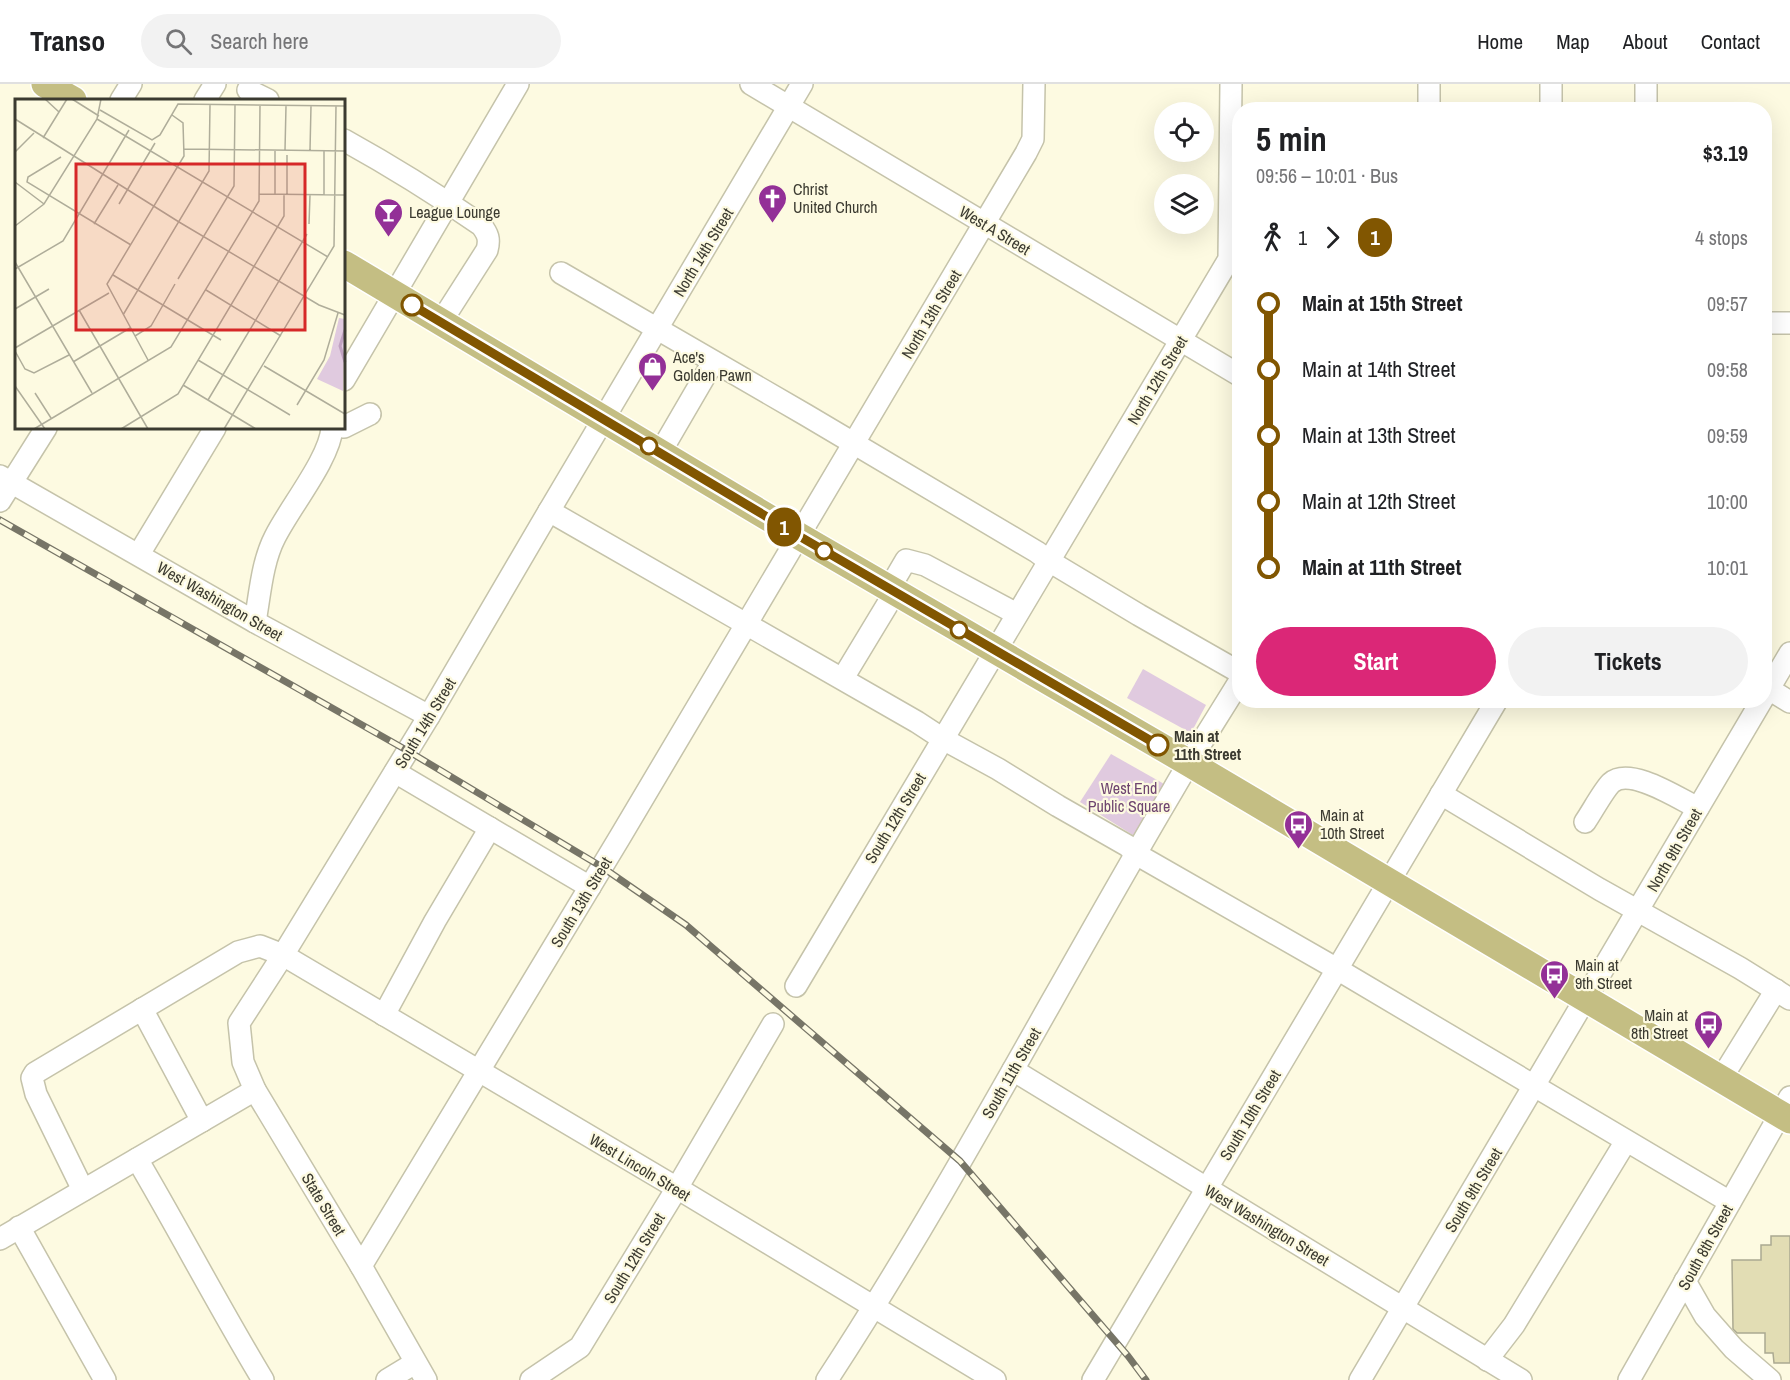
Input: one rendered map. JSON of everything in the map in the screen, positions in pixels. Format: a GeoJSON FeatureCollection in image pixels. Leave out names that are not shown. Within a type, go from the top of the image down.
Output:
{"type":"FeatureCollection","features":[{"type":"Feature","properties":{"kind":"main road"},"geometry":{"type":"LineString","coordinates":[[345,265],[799,536],[1189,763],[1720,1079],[1787,1110]]}},
{"type":"Feature","properties":{"kind":"street"},"geometry":{"type":"LineString","coordinates":[[122,99],[131,84]]}},
{"type":"Feature","properties":{"kind":"street"},"geometry":{"type":"LineString","coordinates":[[206,99],[215,84]]}},
{"type":"Feature","properties":{"kind":"street"},"geometry":{"type":"LineString","coordinates":[[345,378],[518,84]]}},
{"type":"Feature","properties":{"kind":"street","name":"West A Street"},"geometry":{"type":"LineString","coordinates":[[751,84],[1232,371]]}},
{"type":"Feature","properties":{"kind":"street","name":"North 14th Street"},"geometry":{"type":"LineString","coordinates":[[603,419],[802,84]]}},
{"type":"Feature","properties":{"kind":"street","name":"North 13th Street"},"geometry":{"type":"LineString","coordinates":[[799,536],[985,224],[1033,139],[1035,84]]}},
{"type":"Feature","properties":{"kind":"street","name":"North 12th Street"},"geometry":{"type":"LineString","coordinates":[[995,651],[1228,259],[1231,84]]}},
{"type":"Feature","properties":{"kind":"street"},"geometry":{"type":"LineString","coordinates":[[1429,84],[1429,102]]}},
{"type":"Feature","properties":{"kind":"street"},"geometry":{"type":"LineString","coordinates":[[1551,84],[1551,102]]}},
{"type":"Feature","properties":{"kind":"street"},"geometry":{"type":"LineString","coordinates":[[1646,102],[1647,84]]}},
{"type":"Feature","properties":{"kind":"street"},"geometry":{"type":"LineString","coordinates":[[247,92],[265,99]]}},
{"type":"Feature","properties":{"kind":"street"},"geometry":{"type":"LineString","coordinates":[[345,141],[397,169],[448,202],[481,225],[489,240],[487,250],[441,322]]}},
{"type":"Feature","properties":{"kind":"street"},"geometry":{"type":"LineString","coordinates":[[561,273],[807,415],[1139,615],[1232,668]]}},
{"type":"Feature","properties":{"kind":"street"},"geometry":{"type":"LineString","coordinates":[[1772,323],[1790,323]]}},
{"type":"Feature","properties":{"kind":"street"},"geometry":{"type":"LineString","coordinates":[[660,453],[713,362]]}},
{"type":"Feature","properties":{"kind":"street"},"geometry":{"type":"LineString","coordinates":[[345,426],[370,414]]}},
{"type":"Feature","properties":{"kind":"street","name":"South 14th Street"},"geometry":{"type":"LineString","coordinates":[[239,1023],[429,716],[603,419]]}},
{"type":"Feature","properties":{"kind":"street"},"geometry":{"type":"LineString","coordinates":[[4,487],[45,429]]}},
{"type":"Feature","properties":{"kind":"street"},"geometry":{"type":"LineString","coordinates":[[139,554],[214,429]]}},
{"type":"Feature","properties":{"kind":"street"},"geometry":{"type":"LineString","coordinates":[[255,622],[268,551],[337,430]]}},
{"type":"Feature","properties":{"kind":"street","name":"West Washington Street"},"geometry":{"type":"LineString","coordinates":[[4,487],[139,554],[255,622],[429,716]]}},
{"type":"Feature","properties":{"kind":"street"},"geometry":{"type":"LineString","coordinates":[[549,511],[843,678],[1128,846],[1136,854],[1337,969],[1730,1202]]}},
{"type":"Feature","properties":{"kind":"street","name":"South 13th Street"},"geometry":{"type":"LineString","coordinates":[[361,1266],[799,536]]}},
{"type":"Feature","properties":{"kind":"street"},"geometry":{"type":"LineString","coordinates":[[843,678],[906,560],[925,565],[1017,614]]}},
{"type":"Feature","properties":{"kind":"street","name":"South 12th Street"},"geometry":{"type":"LineString","coordinates":[[796,986],[995,651]]}},
{"type":"Feature","properties":{"kind":"street","name":"North 9th Street"},"geometry":{"type":"LineString","coordinates":[[1772,682],[1790,653]]}},
{"type":"Feature","properties":{"kind":"street","name":"South 11th Street"},"geometry":{"type":"LineString","coordinates":[[827,1380],[874,1308],[1189,763],[1232,693]]}},
{"type":"Feature","properties":{"kind":"street"},"geometry":{"type":"LineString","coordinates":[[1772,696],[1790,702]]}},
{"type":"Feature","properties":{"kind":"street","name":"South 10th Street"},"geometry":{"type":"LineString","coordinates":[[1093,1380],[1492,708]]}},
{"type":"Feature","properties":{"kind":"street","name":"North 9th Street"},"geometry":{"type":"LineString","coordinates":[[1586,999],[1756,708]]}},
{"type":"Feature","properties":{"kind":"street"},"geometry":{"type":"LineString","coordinates":[[395,772],[590,887]]}},
{"type":"Feature","properties":{"kind":"street"},"geometry":{"type":"LineString","coordinates":[[1585,822],[1612,782],[1626,777],[1639,779],[1698,808]]}},
{"type":"Feature","properties":{"kind":"street"},"geometry":{"type":"LineString","coordinates":[[1441,794],[1599,889],[1783,995],[1720,1079]]}},
{"type":"Feature","properties":{"kind":"street"},"geometry":{"type":"LineString","coordinates":[[384,1016],[435,921],[490,828]]}},
{"type":"Feature","properties":{"kind":"street","name":"West Lincoln Street"},"geometry":{"type":"LineString","coordinates":[[83,1190],[36,1095],[32,1078],[35,1073],[238,952],[260,946],[283,955],[677,1188],[995,1380]]}},
{"type":"Feature","properties":{"kind":"street","name":"South 9th Street"},"geometry":{"type":"LineString","coordinates":[[1360,1380],[1586,999]]}},
{"type":"Feature","properties":{"kind":"street"},"geometry":{"type":"LineString","coordinates":[[142,1009],[202,1121]]}},
{"type":"Feature","properties":{"kind":"street","name":"State Street"},"geometry":{"type":"LineString","coordinates":[[239,1023],[243,1062],[255,1090],[421,1371]]}},
{"type":"Feature","properties":{"kind":"street","name":"South 12th Street"},"geometry":{"type":"LineString","coordinates":[[531,1380],[580,1347],[677,1188],[772,1024]]}},
{"type":"Feature","properties":{"kind":"street","name":"West Washington Street"},"geometry":{"type":"LineString","coordinates":[[1013,1070],[1521,1380]]}},
{"type":"Feature","properties":{"kind":"street"},"geometry":{"type":"LineString","coordinates":[[0,1239],[255,1090]]}},
{"type":"Feature","properties":{"kind":"street","name":"South 8th Street"},"geometry":{"type":"LineString","coordinates":[[1629,1380],[1730,1202],[1787,1110]]}},
{"type":"Feature","properties":{"kind":"street"},"geometry":{"type":"LineString","coordinates":[[1487,1360],[1514,1325],[1626,1142]]}},
{"type":"Feature","properties":{"kind":"street"},"geometry":{"type":"LineString","coordinates":[[137,1159],[263,1380]]}},
{"type":"Feature","properties":{"kind":"street"},"geometry":{"type":"LineString","coordinates":[[19,1227],[105,1380]]}},
{"type":"Feature","properties":{"kind":"street"},"geometry":{"type":"LineString","coordinates":[[1685,1281],[1705,1316],[1734,1349],[1770,1380]]}},
{"type":"Feature","properties":{"kind":"street"},"geometry":{"type":"LineString","coordinates":[[387,1380],[421,1371]]}},
{"type":"Feature","properties":{"kind":"green space"},"geometry":{"type":"Polygon","coordinates":[[[1143,669],[1206,705],[1191,733],[1127,698],[1143,669]]]}},
{"type":"Feature","properties":{"kind":"green space","name":"West End Public Square"},"geometry":{"type":"Polygon","coordinates":[[[1111,754],[1173,789],[1136,837],[1080,802],[1111,754]]]}},
{"type":"Feature","properties":{"kind":"building"},"geometry":{"type":"Polygon","coordinates":[[[1771,1236],[1790,1236],[1790,1363],[1774,1363],[1773,1353],[1765,1353],[1765,1333],[1737,1333],[1733,1329],[1732,1260],[1761,1260],[1761,1245],[1771,1245],[1771,1236]]]}},
{"type":"Feature","properties":{"kind":"railway"},"geometry":{"type":"LineString","coordinates":[[0,520],[408,751],[602,867],[686,925],[960,1161],[1128,1356],[1146,1380]]}},
{"type":"Feature","properties":{"kind":"bus line","name":"1"},"geometry":{"type":"LineString","coordinates":[[412,305],[799,536],[1158,745]]}},
{"type":"Feature","properties":{"kind":"place","name":"Christ United Church"},"geometry":{"type":"Point","coordinates":[772,224]}},
{"type":"Feature","properties":{"kind":"place","name":"League Lounge"},"geometry":{"type":"Point","coordinates":[388,238]}},
{"type":"Feature","properties":{"kind":"place","name":"Ace's Golden Pawn"},"geometry":{"type":"Point","coordinates":[652,392]}},
{"type":"Feature","properties":{"kind":"place","name":"Main at 11th Street"},"geometry":{"type":"Point","coordinates":[1158,745]}},
{"type":"Feature","properties":{"kind":"place","name":"Main at 10th Street"},"geometry":{"type":"Point","coordinates":[1299,850]}},
{"type":"Feature","properties":{"kind":"place","name":"Main at 9th Street"},"geometry":{"type":"Point","coordinates":[1554,1000]}},
{"type":"Feature","properties":{"kind":"place","name":"Main at 8th Street"},"geometry":{"type":"Point","coordinates":[1709,1050]}}]}
